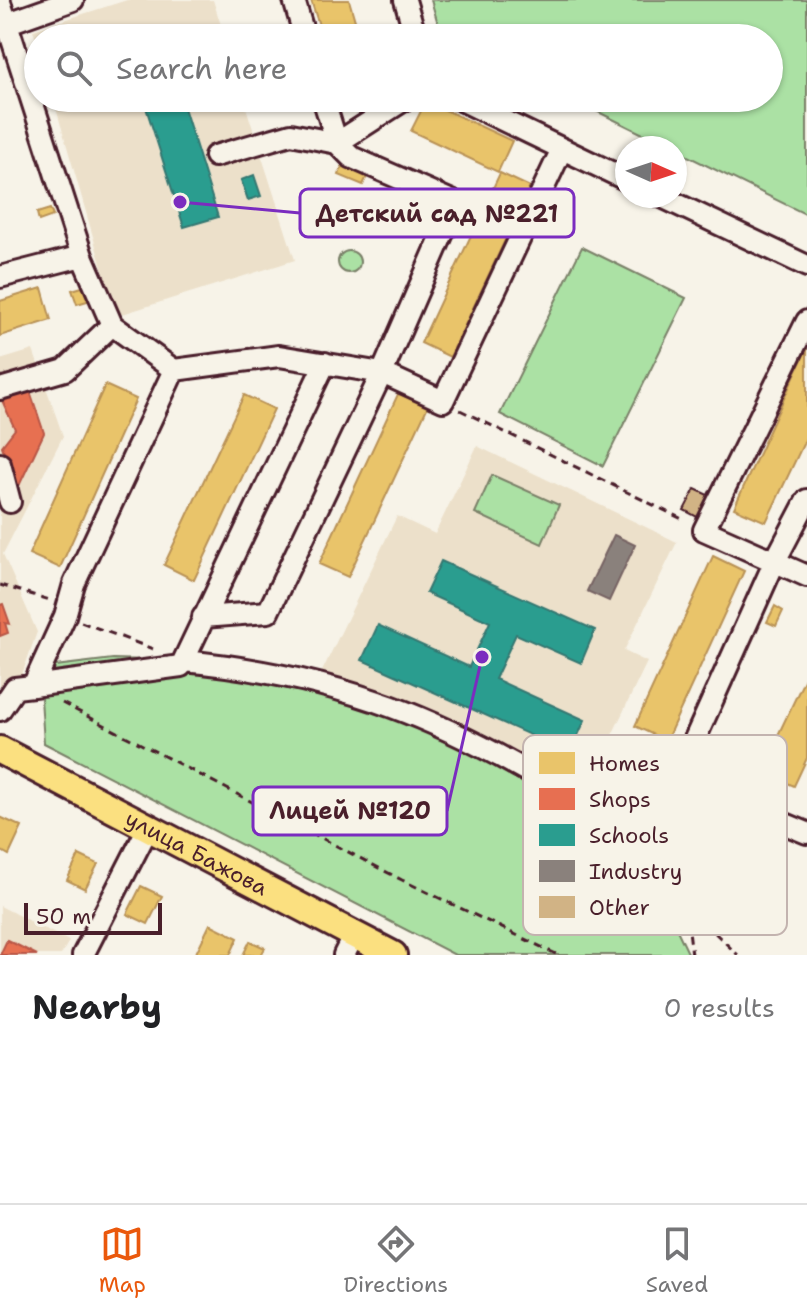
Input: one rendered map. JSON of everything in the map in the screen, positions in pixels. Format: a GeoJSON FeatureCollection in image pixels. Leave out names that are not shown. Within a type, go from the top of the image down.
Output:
{"type":"FeatureCollection","features":[{"type":"Feature","properties":{"kind":"main road","name":"улица Бажова"},"geometry":{"type":"LineString","coordinates":[[0,750],[148,828],[349,945],[393,955]]}},
{"type":"Feature","properties":{"kind":"street"},"geometry":{"type":"LineString","coordinates":[[4,24],[73,0]]}},
{"type":"Feature","properties":{"kind":"street"},"geometry":{"type":"LineString","coordinates":[[294,0],[301,24]]}},
{"type":"Feature","properties":{"kind":"street"},"geometry":{"type":"LineString","coordinates":[[405,0],[412,24]]}},
{"type":"Feature","properties":{"kind":"street"},"geometry":{"type":"LineString","coordinates":[[0,2],[24,83]]}},
{"type":"Feature","properties":{"kind":"street"},"geometry":{"type":"LineString","coordinates":[[34,112],[82,256],[112,325],[174,370],[279,356],[382,373],[443,401],[562,149]]}},
{"type":"Feature","properties":{"kind":"street"},"geometry":{"type":"LineString","coordinates":[[203,617],[268,612],[382,373],[456,203],[351,157],[337,143],[327,112]]}},
{"type":"Feature","properties":{"kind":"street"},"geometry":{"type":"LineString","coordinates":[[215,156],[291,134],[337,143],[385,112]]}},
{"type":"Feature","properties":{"kind":"street"},"geometry":{"type":"LineString","coordinates":[[486,112],[615,174]]}},
{"type":"Feature","properties":{"kind":"street"},"geometry":{"type":"LineString","coordinates":[[685,208],[807,266]]}},
{"type":"Feature","properties":{"kind":"street"},"geometry":{"type":"LineString","coordinates":[[0,277],[82,256]]}},
{"type":"Feature","properties":{"kind":"street"},"geometry":{"type":"LineString","coordinates":[[807,321],[704,530],[807,576]]}},
{"type":"Feature","properties":{"kind":"street"},"geometry":{"type":"LineString","coordinates":[[0,389],[65,370],[112,325]]}},
{"type":"Feature","properties":{"kind":"street"},"geometry":{"type":"LineString","coordinates":[[0,710],[15,688],[181,666],[325,363]]}},
{"type":"Feature","properties":{"kind":"street"},"geometry":{"type":"LineString","coordinates":[[31,686],[58,608],[74,584],[174,370]]}},
{"type":"Feature","properties":{"kind":"street"},"geometry":{"type":"LineString","coordinates":[[0,464],[10,502]]}},
{"type":"Feature","properties":{"kind":"street"},"geometry":{"type":"LineString","coordinates":[[697,735],[775,561],[807,500]]}},
{"type":"Feature","properties":{"kind":"street"},"geometry":{"type":"LineString","coordinates":[[184,661],[317,681],[410,711],[523,768]]}},
{"type":"Feature","properties":{"kind":"street"},"geometry":{"type":"LineString","coordinates":[[787,822],[806,830]]}},
{"type":"Feature","properties":{"kind":"street"},"geometry":{"type":"LineString","coordinates":[[83,955],[148,828]]}},
{"type":"Feature","properties":{"kind":"path"},"geometry":{"type":"LineString","coordinates":[[443,401],[704,530]]}},
{"type":"Feature","properties":{"kind":"path"},"geometry":{"type":"LineString","coordinates":[[0,585],[184,661]]}},
{"type":"Feature","properties":{"kind":"path"},"geometry":{"type":"LineString","coordinates":[[31,686],[402,880],[558,955]]}},
{"type":"Feature","properties":{"kind":"path"},"geometry":{"type":"LineString","coordinates":[[690,935],[692,955]]}},
{"type":"Feature","properties":{"kind":"path"},"geometry":{"type":"LineString","coordinates":[[717,935],[738,955]]}},
{"type":"Feature","properties":{"kind":"shaded area"},"geometry":{"type":"Polygon","coordinates":[[[127,0],[213,0],[221,24],[52,24],[127,0]]]}},
{"type":"Feature","properties":{"kind":"shaded area"},"geometry":{"type":"Polygon","coordinates":[[[57,112],[247,112],[295,260],[116,316],[57,112]]]}},
{"type":"Feature","properties":{"kind":"shaded area"},"geometry":{"type":"Polygon","coordinates":[[[33,350],[63,436],[3,554],[37,632],[8,714],[0,708],[0,360],[33,350]]]}},
{"type":"Feature","properties":{"kind":"shaded area"},"geometry":{"type":"Polygon","coordinates":[[[477,446],[677,542],[624,651],[647,662],[612,735],[523,735],[523,857],[287,744],[397,516],[435,534],[477,446]]]}},
{"type":"Feature","properties":{"kind":"shaded area"},"geometry":{"type":"Polygon","coordinates":[[[0,906],[69,941],[61,955],[0,955],[0,906]]]}},
{"type":"Feature","properties":{"kind":"green space"},"geometry":{"type":"Polygon","coordinates":[[[431,0],[807,0],[807,215],[687,156],[687,136],[647,136],[598,112],[783,112],[783,24],[438,24],[431,0]]]}},
{"type":"Feature","properties":{"kind":"green space"},"geometry":{"type":"Polygon","coordinates":[[[582,247],[686,298],[603,466],[500,414],[582,247]]]}},
{"type":"Feature","properties":{"kind":"green space"},"geometry":{"type":"Polygon","coordinates":[[[349,251],[357,254],[360,262],[357,270],[349,273],[341,270],[338,262],[341,254],[349,251]]]}},
{"type":"Feature","properties":{"kind":"green space"},"geometry":{"type":"Polygon","coordinates":[[[492,475],[559,505],[542,544],[475,513],[492,475]]]}},
{"type":"Feature","properties":{"kind":"green space"},"geometry":{"type":"Polygon","coordinates":[[[113,659],[227,662],[437,732],[523,776],[523,935],[679,935],[689,955],[455,955],[44,743],[39,668],[113,659]]]}},
{"type":"Feature","properties":{"kind":"building: Homes"},"geometry":{"type":"Polygon","coordinates":[[[311,0],[349,0],[356,24],[319,24],[311,0]]]}},
{"type":"Feature","properties":{"kind":"building: Homes"},"geometry":{"type":"Polygon","coordinates":[[[420,112],[450,112],[512,141],[498,172],[411,131],[420,112]]]}},
{"type":"Feature","properties":{"kind":"building: Homes"},"geometry":{"type":"Polygon","coordinates":[[[344,161],[369,172],[363,185],[339,175],[344,161]]]}},
{"type":"Feature","properties":{"kind":"building: Homes"},"geometry":{"type":"Polygon","coordinates":[[[500,173],[530,187],[450,357],[421,343],[500,173]]]}},
{"type":"Feature","properties":{"kind":"building: Homes"},"geometry":{"type":"Polygon","coordinates":[[[50,209],[53,216],[39,221],[37,213],[50,209]]]}},
{"type":"Feature","properties":{"kind":"building: Homes"},"geometry":{"type":"Polygon","coordinates":[[[89,285],[94,299],[77,304],[72,290],[89,285]]]}},
{"type":"Feature","properties":{"kind":"building: Homes"},"geometry":{"type":"Polygon","coordinates":[[[42,288],[51,320],[0,336],[0,301],[42,288]]]}},
{"type":"Feature","properties":{"kind":"building: Homes"},"geometry":{"type":"Polygon","coordinates":[[[807,348],[807,436],[766,522],[734,508],[807,348]]]}},
{"type":"Feature","properties":{"kind":"building: Homes"},"geometry":{"type":"Polygon","coordinates":[[[105,385],[136,399],[60,568],[29,554],[105,385]]]}},
{"type":"Feature","properties":{"kind":"building: Homes"},"geometry":{"type":"Polygon","coordinates":[[[399,392],[428,406],[348,577],[319,564],[399,392]]]}},
{"type":"Feature","properties":{"kind":"building: Homes"},"geometry":{"type":"Polygon","coordinates":[[[244,395],[274,409],[194,580],[164,565],[244,395]]]}},
{"type":"Feature","properties":{"kind":"building: Homes"},"geometry":{"type":"Polygon","coordinates":[[[713,556],[744,571],[669,735],[654,735],[635,726],[713,556]]]}},
{"type":"Feature","properties":{"kind":"building: Homes"},"geometry":{"type":"Polygon","coordinates":[[[775,606],[783,611],[776,626],[767,622],[775,606]]]}},
{"type":"Feature","properties":{"kind":"building: Homes"},"geometry":{"type":"Polygon","coordinates":[[[807,674],[807,758],[794,786],[787,783],[787,735],[778,735],[807,674]]]}},
{"type":"Feature","properties":{"kind":"building: Homes"},"geometry":{"type":"Polygon","coordinates":[[[0,817],[22,827],[9,855],[0,850],[0,817]]]}},
{"type":"Feature","properties":{"kind":"building: Homes"},"geometry":{"type":"Polygon","coordinates":[[[79,855],[98,864],[85,889],[67,880],[79,855]]]}},
{"type":"Feature","properties":{"kind":"building: Homes"},"geometry":{"type":"Polygon","coordinates":[[[141,886],[162,896],[148,924],[127,914],[141,886]]]}},
{"type":"Feature","properties":{"kind":"building: Homes"},"geometry":{"type":"Polygon","coordinates":[[[210,924],[238,938],[230,955],[195,955],[210,924]]]}},
{"type":"Feature","properties":{"kind":"building: Homes"},"geometry":{"type":"Polygon","coordinates":[[[250,941],[265,948],[261,955],[243,955],[250,941]]]}},
{"type":"Feature","properties":{"kind":"building: Shops"},"geometry":{"type":"Polygon","coordinates":[[[27,382],[44,433],[17,490],[2,446],[15,429],[0,396],[27,382]]]}},
{"type":"Feature","properties":{"kind":"building: Shops"},"geometry":{"type":"Polygon","coordinates":[[[3,604],[10,624],[5,623],[8,633],[0,636],[0,605],[3,604]]]}},
{"type":"Feature","properties":{"kind":"building: Shops"},"geometry":{"type":"Polygon","coordinates":[[[7,940],[37,955],[0,955],[7,940]]]}},
{"type":"Feature","properties":{"kind":"building: Schools"},"geometry":{"type":"Polygon","coordinates":[[[147,112],[185,112],[218,217],[184,227],[147,112]]]}},
{"type":"Feature","properties":{"kind":"building: Schools"},"geometry":{"type":"Polygon","coordinates":[[[254,175],[261,196],[248,200],[241,180],[254,175]]]}},
{"type":"Feature","properties":{"kind":"building: Schools"},"geometry":{"type":"Polygon","coordinates":[[[441,561],[595,630],[581,663],[516,634],[495,679],[585,720],[578,735],[530,735],[362,660],[378,625],[469,667],[490,622],[426,593],[441,561]]]}},
{"type":"Feature","properties":{"kind":"building: Industry"},"geometry":{"type":"Polygon","coordinates":[[[614,535],[635,545],[609,601],[587,591],[614,535]]]}},
{"type":"Feature","properties":{"kind":"building: Other"},"geometry":{"type":"Polygon","coordinates":[[[695,489],[710,496],[699,518],[684,510],[695,489]]]}},
{"type":"Feature","properties":{"kind":"place","name":"Детский сад №221"},"geometry":{"type":"Point","coordinates":[180,202]}},
{"type":"Feature","properties":{"kind":"place","name":"Лицей №120"},"geometry":{"type":"Point","coordinates":[482,657]}}]}
